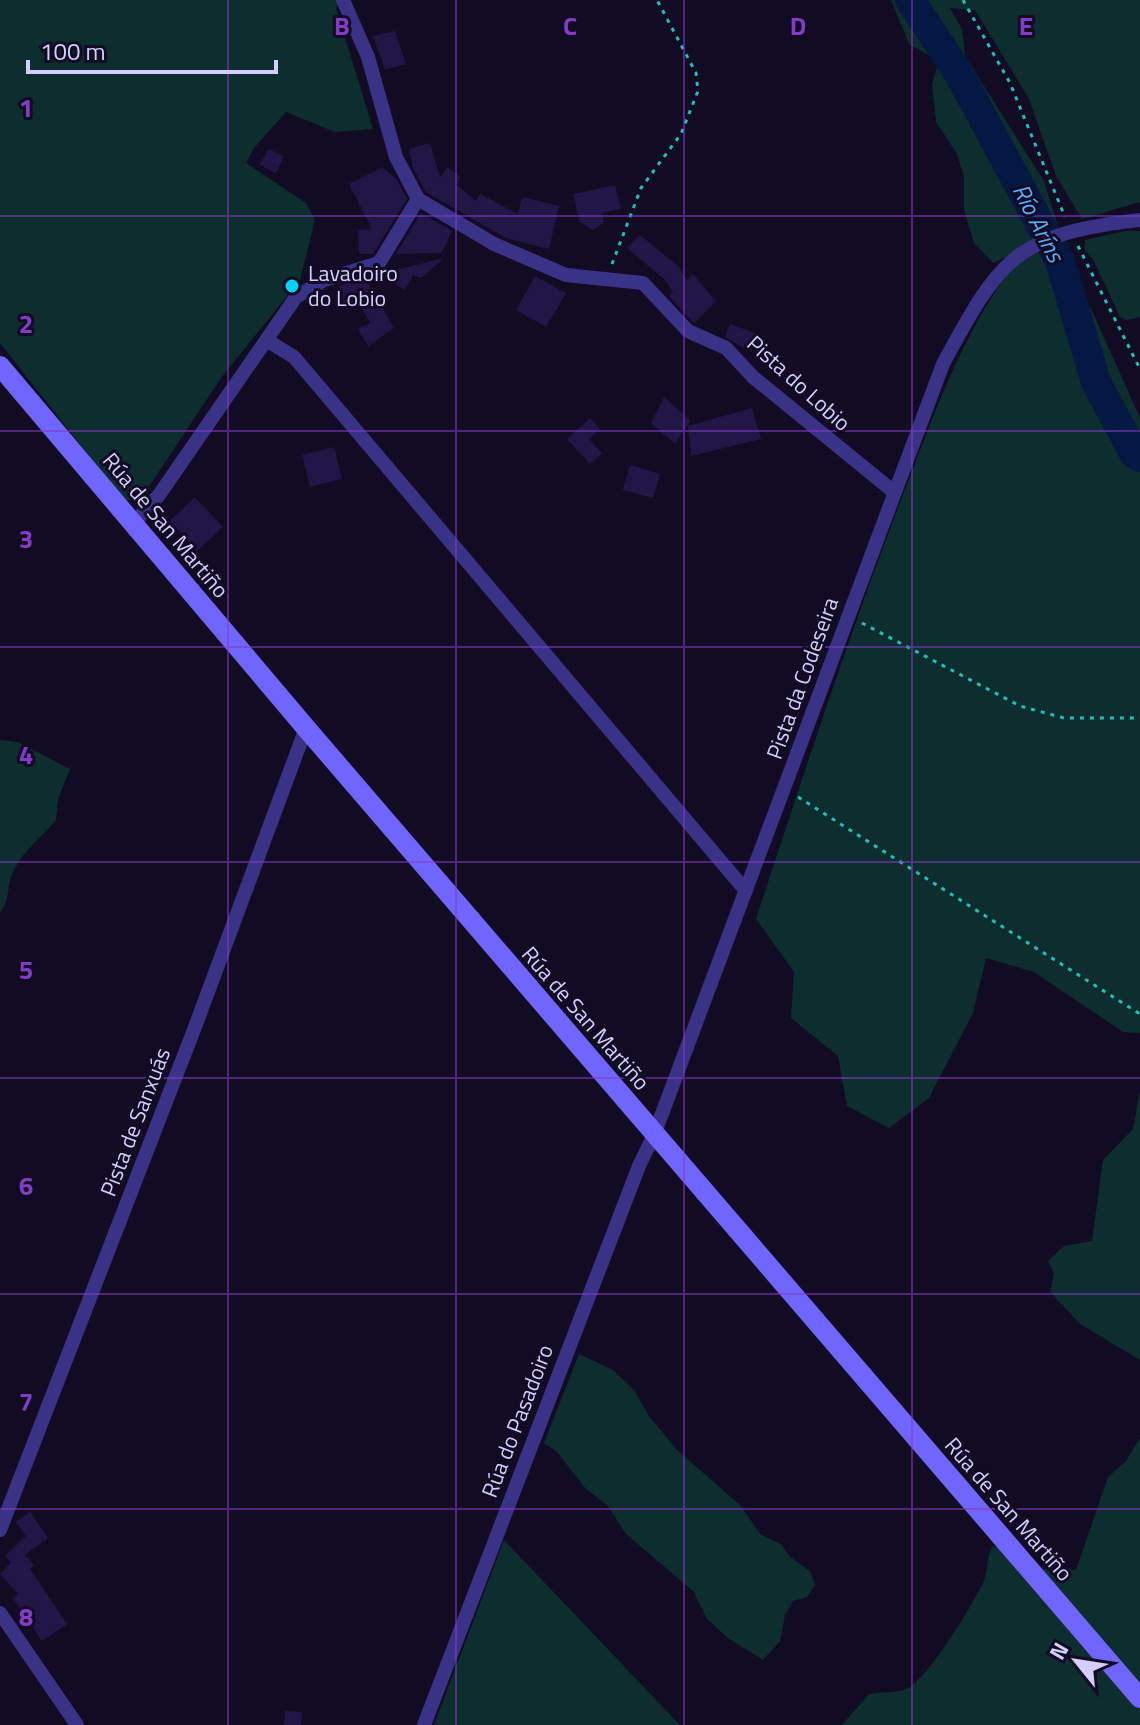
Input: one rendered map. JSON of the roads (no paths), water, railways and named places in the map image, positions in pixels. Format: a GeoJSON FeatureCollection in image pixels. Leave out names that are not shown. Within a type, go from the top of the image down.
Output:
{"type":"FeatureCollection","features":[{"type":"Feature","properties":{"kind":"street"},"geometry":{"type":"LineString","coordinates":[[133,524],[159,495],[249,360],[268,341],[280,318],[306,288],[379,263],[418,199],[396,157],[368,57],[343,0]]}},
{"type":"Feature","properties":{"kind":"street","name":"Pista do Lobio"},"geometry":{"type":"LineString","coordinates":[[418,199],[494,244],[566,275],[635,280],[650,288],[681,325],[726,348],[753,377],[894,492]]}},
{"type":"Feature","properties":{"kind":"street","name":"Pista da Codeseira"},"geometry":{"type":"LineString","coordinates":[[654,1135],[943,364],[981,293],[1018,253],[1065,232],[1140,220]]}},
{"type":"Feature","properties":{"kind":"street"},"geometry":{"type":"LineString","coordinates":[[268,341],[294,357],[746,891]]}},
{"type":"Feature","properties":{"kind":"street","name":"Rúa de San Martiño"},"geometry":{"type":"LineString","coordinates":[[0,366],[654,1135],[1140,1698]]}},
{"type":"Feature","properties":{"kind":"street","name":"Pista de Sanxuás"},"geometry":{"type":"LineString","coordinates":[[0,1530],[190,1042],[306,728]]}},
{"type":"Feature","properties":{"kind":"street","name":"Rúa do Pasadoiro"},"geometry":{"type":"LineString","coordinates":[[424,1725],[639,1166],[654,1135]]}},
{"type":"Feature","properties":{"kind":"street"},"geometry":{"type":"LineString","coordinates":[[0,1613],[77,1725]]}},
{"type":"Feature","properties":{"kind":"waterway","name":"Río Aríns"},"geometry":{"type":"LineString","coordinates":[[910,0],[958,72],[1060,261],[1096,382],[1134,453],[1140,457]]}},
{"type":"Feature","properties":{"kind":"place","name":"Lavadoiro do Lobio"},"geometry":{"type":"Point","coordinates":[292,286]}}]}
